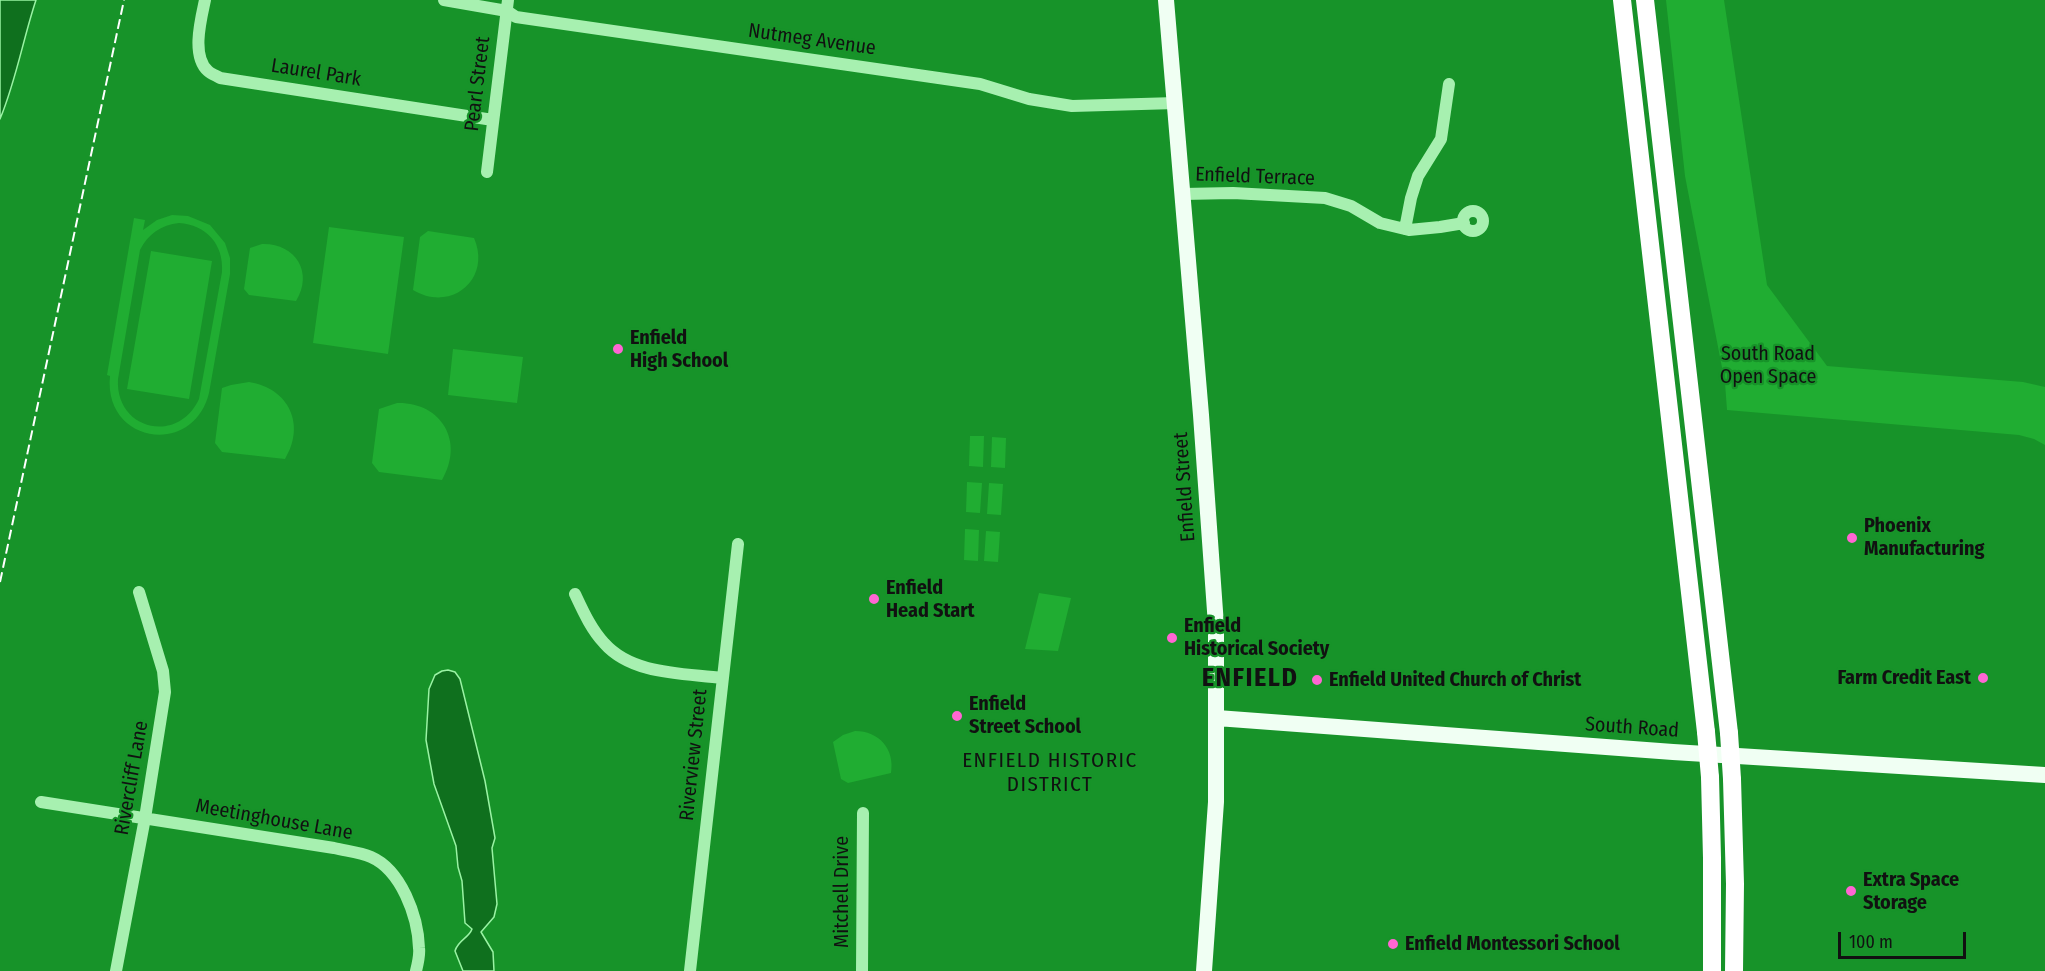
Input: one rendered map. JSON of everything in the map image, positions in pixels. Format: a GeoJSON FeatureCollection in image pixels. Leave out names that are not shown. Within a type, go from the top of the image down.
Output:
{"type":"FeatureCollection","features":[{"type":"Feature","properties":{"kind":"highway"},"geometry":{"type":"LineString","coordinates":[[1622,0],[1707,732],[1712,869],[1712,971]]}},
{"type":"Feature","properties":{"kind":"highway"},"geometry":{"type":"LineString","coordinates":[[1645,0],[1729,733],[1735,884],[1734,971]]}},
{"type":"Feature","properties":{"kind":"main road","name":"Enfield Street"},"geometry":{"type":"LineString","coordinates":[[1166,0],[1214,597],[1217,718],[1216,802],[1204,971]]}},
{"type":"Feature","properties":{"kind":"main road","name":"South Road"},"geometry":{"type":"LineString","coordinates":[[1217,718],[1673,752],[2045,775]]}},
{"type":"Feature","properties":{"kind":"street","name":"Laurel Park"},"geometry":{"type":"LineString","coordinates":[[205,0],[200,20],[199,55],[207,71],[220,78],[494,120]]}},
{"type":"Feature","properties":{"kind":"street","name":"Nutmeg Avenue"},"geometry":{"type":"LineString","coordinates":[[444,0],[507,5],[516,17],[980,84],[1029,99],[1072,106],[1176,103]]}},
{"type":"Feature","properties":{"kind":"street","name":"Pearl Street"},"geometry":{"type":"LineString","coordinates":[[487,172],[507,5]]}},
{"type":"Feature","properties":{"kind":"street"},"geometry":{"type":"LineString","coordinates":[[1405,229],[1418,176],[1441,139],[1449,84]]}},
{"type":"Feature","properties":{"kind":"street","name":"Enfield Terrace"},"geometry":{"type":"LineString","coordinates":[[1183,195],[1233,193],[1325,198],[1351,206],[1380,223],[1405,229],[1464,223]]}},
{"type":"Feature","properties":{"kind":"street","name":"Riverview Street"},"geometry":{"type":"LineString","coordinates":[[690,971],[738,544]]}},
{"type":"Feature","properties":{"kind":"street","name":"Rivercliff Lane"},"geometry":{"type":"LineString","coordinates":[[116,971],[145,818],[165,692],[163,670],[140,592]]}},
{"type":"Feature","properties":{"kind":"street"},"geometry":{"type":"LineString","coordinates":[[575,594],[589,622],[604,643],[619,657],[636,665],[722,678]]}},
{"type":"Feature","properties":{"kind":"street","name":"Meetinghouse Lane"},"geometry":{"type":"LineString","coordinates":[[41,802],[334,848],[369,856],[389,870],[398,882],[411,910],[418,930],[420,950],[416,971]]}},
{"type":"Feature","properties":{"kind":"street","name":"Mitchell Drive"},"geometry":{"type":"LineString","coordinates":[[862,971],[863,813]]}},
{"type":"Feature","properties":{"kind":"green space","name":"South Road Open Space"},"geometry":{"type":"Polygon","coordinates":[[[1666,0],[1724,0],[1767,285],[1827,366],[2023,382],[2045,387],[2045,445],[2019,435],[1727,410],[1725,383],[1685,176],[1666,0]]]}},
{"type":"Feature","properties":{"kind":"green space"},"geometry":{"type":"Polygon","coordinates":[[[172,215],[188,216],[210,225],[225,243],[230,258],[230,274],[209,393],[200,414],[186,427],[169,434],[151,434],[134,428],[120,416],[112,399],[110,376],[107,375],[134,218],[145,220],[143,230],[157,220],[172,215]],[[179,223],[161,228],[147,239],[140,250],[118,379],[120,396],[126,410],[137,420],[150,425],[163,426],[177,422],[189,413],[199,399],[222,262],[220,253],[211,238],[205,232],[179,223]]]}},
{"type":"Feature","properties":{"kind":"green space"},"geometry":{"type":"Polygon","coordinates":[[[329,227],[404,237],[388,354],[313,343],[329,227]]]}},
{"type":"Feature","properties":{"kind":"green space"},"geometry":{"type":"Polygon","coordinates":[[[428,231],[474,238],[478,253],[473,279],[454,294],[441,297],[427,296],[413,290],[420,237],[428,231]]]}},
{"type":"Feature","properties":{"kind":"green space"},"geometry":{"type":"Polygon","coordinates":[[[262,244],[284,248],[298,261],[303,280],[296,301],[249,295],[244,289],[250,248],[262,244]]]}},
{"type":"Feature","properties":{"kind":"green space"},"geometry":{"type":"Polygon","coordinates":[[[151,251],[212,261],[189,399],[127,389],[151,251]]]}},
{"type":"Feature","properties":{"kind":"green space"},"geometry":{"type":"Polygon","coordinates":[[[453,349],[523,357],[517,403],[448,395],[453,349]]]}},
{"type":"Feature","properties":{"kind":"green space"},"geometry":{"type":"Polygon","coordinates":[[[249,382],[274,392],[284,400],[290,410],[294,433],[285,459],[222,452],[215,443],[222,388],[249,382]]]}},
{"type":"Feature","properties":{"kind":"green space"},"geometry":{"type":"Polygon","coordinates":[[[397,403],[413,404],[426,409],[445,427],[451,451],[442,480],[379,472],[372,463],[379,409],[397,403]]]}},
{"type":"Feature","properties":{"kind":"green space"},"geometry":{"type":"Polygon","coordinates":[[[970,436],[984,436],[983,467],[969,466],[970,436]]]}},
{"type":"Feature","properties":{"kind":"green space"},"geometry":{"type":"Polygon","coordinates":[[[992,437],[1006,438],[1005,468],[991,467],[992,437]]]}},
{"type":"Feature","properties":{"kind":"green space"},"geometry":{"type":"Polygon","coordinates":[[[967,482],[982,483],[980,513],[966,512],[967,482]]]}},
{"type":"Feature","properties":{"kind":"green space"},"geometry":{"type":"Polygon","coordinates":[[[989,483],[1003,484],[1001,515],[987,514],[989,483]]]}},
{"type":"Feature","properties":{"kind":"green space"},"geometry":{"type":"Polygon","coordinates":[[[965,529],[979,530],[978,561],[964,560],[965,529]]]}},
{"type":"Feature","properties":{"kind":"green space"},"geometry":{"type":"Polygon","coordinates":[[[986,531],[1000,532],[998,562],[984,561],[986,531]]]}},
{"type":"Feature","properties":{"kind":"green space"},"geometry":{"type":"Polygon","coordinates":[[[1039,593],[1071,598],[1058,651],[1025,649],[1039,593]]]}},
{"type":"Feature","properties":{"kind":"green space"},"geometry":{"type":"Polygon","coordinates":[[[855,731],[871,734],[884,743],[892,764],[891,773],[848,783],[841,779],[833,742],[855,731]]]}},
{"type":"Feature","properties":{"kind":"shaded area"},"geometry":{"type":"Polygon","coordinates":[[[0,0],[36,0],[11,90],[0,119],[0,0]]]}},
{"type":"Feature","properties":{"kind":"shaded area"},"geometry":{"type":"Polygon","coordinates":[[[448,670],[455,672],[460,679],[485,781],[495,838],[492,848],[497,904],[494,917],[481,932],[493,952],[494,971],[463,971],[455,951],[458,944],[469,935],[472,929],[465,923],[462,881],[456,846],[434,784],[426,740],[429,689],[435,675],[448,670]]]}},
{"type":"Feature","properties":{"kind":"railway"},"geometry":{"type":"LineString","coordinates":[[0,582],[124,0]]}},
{"type":"Feature","properties":{"kind":"place","name":"Enfield High School"},"geometry":{"type":"Point","coordinates":[618,349]}},
{"type":"Feature","properties":{"kind":"place","name":"Phoenix Manufacturing"},"geometry":{"type":"Point","coordinates":[1852,538]}},
{"type":"Feature","properties":{"kind":"place","name":"Enfield Head Start"},"geometry":{"type":"Point","coordinates":[874,599]}},
{"type":"Feature","properties":{"kind":"place","name":"Enfield Historical Society"},"geometry":{"type":"Point","coordinates":[1172,638]}},
{"type":"Feature","properties":{"kind":"place","name":"Farm Credit East"},"geometry":{"type":"Point","coordinates":[1983,678]}},
{"type":"Feature","properties":{"kind":"place","name":"Enfield United Church of Christ"},"geometry":{"type":"Point","coordinates":[1317,680]}},
{"type":"Feature","properties":{"kind":"place","name":"Enfield Street School"},"geometry":{"type":"Point","coordinates":[957,716]}},
{"type":"Feature","properties":{"kind":"place","name":"Extra Space Storage"},"geometry":{"type":"Point","coordinates":[1851,891]}},
{"type":"Feature","properties":{"kind":"place","name":"Enfield Montessori School"},"geometry":{"type":"Point","coordinates":[1393,944]}},
{"type":"Feature","properties":{"kind":"district","name":"ENFIELD"},"geometry":{"type":"Point","coordinates":[1250,679]}},
{"type":"Feature","properties":{"kind":"district","name":"ENFIELD HISTORIC DISTRICT"},"geometry":{"type":"Point","coordinates":[1050,773]}}]}
